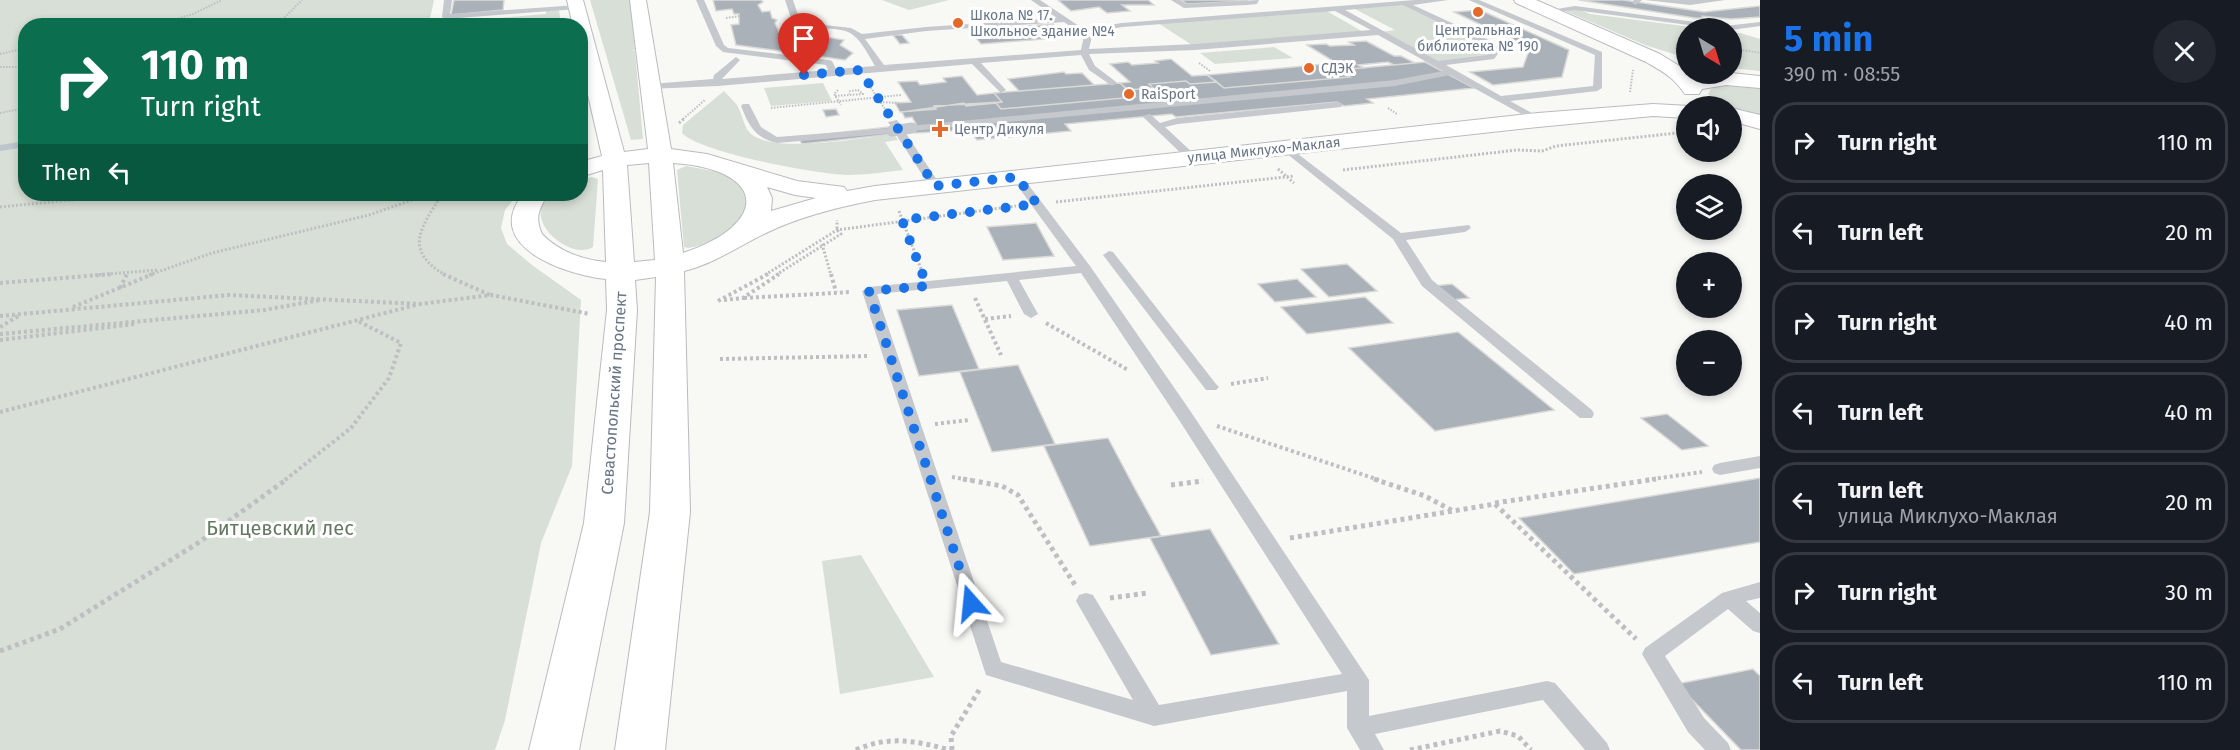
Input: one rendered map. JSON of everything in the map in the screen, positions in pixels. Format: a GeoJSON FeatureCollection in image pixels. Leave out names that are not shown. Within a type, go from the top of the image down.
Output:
{"type":"FeatureCollection","features":[{"type":"Feature","properties":{"kind":"main road"},"geometry":{"type":"LineString","coordinates":[[638,0],[660,156],[670,266],[670,512],[640,750]]}},
{"type":"Feature","properties":{"kind":"main road"},"geometry":{"type":"LineString","coordinates":[[1522,0],[1673,69],[1692,88],[1696,96]]}},
{"type":"Feature","properties":{"kind":"main road","name":"Севастопольский проспект"},"geometry":{"type":"LineString","coordinates":[[576,3],[580,18]]}},
{"type":"Feature","properties":{"kind":"main road","name":"Севастопольский проспект"},"geometry":{"type":"LineString","coordinates":[[554,750],[604,523],[622,310],[615,160],[588,51]]}},
{"type":"Feature","properties":{"kind":"main road"},"geometry":{"type":"LineString","coordinates":[[1653,58],[1676,64]]}},
{"type":"Feature","properties":{"kind":"main road","name":"улица Миклухо-Маклая"},"geometry":{"type":"LineString","coordinates":[[1653,110],[1675,102],[1692,88],[1710,80],[1752,81]]}},
{"type":"Feature","properties":{"kind":"main road","name":"улица Миклухо-Маклая"},"geometry":{"type":"LineString","coordinates":[[741,235],[791,211],[833,200],[875,193],[1538,120],[1653,110],[1676,111]]}},
{"type":"Feature","properties":{"kind":"main road"},"geometry":{"type":"LineString","coordinates":[[1742,118],[1757,121]]}},
{"type":"Feature","properties":{"kind":"main road","name":"улица Миклухо-Маклая"},"geometry":{"type":"LineString","coordinates":[[588,168],[615,160],[660,156],[697,159],[795,188],[875,193]]}},
{"type":"Feature","properties":{"kind":"main road"},"geometry":{"type":"LineString","coordinates":[[531,201],[524,211],[524,223],[529,235],[538,245],[570,263],[591,269],[621,272],[670,266],[715,251],[741,235],[754,222],[760,210],[760,197],[755,186],[729,168]]}},
{"type":"Feature","properties":{"kind":"lane"},"geometry":{"type":"LineString","coordinates":[[448,0],[446,17],[532,10],[576,3]]}},
{"type":"Feature","properties":{"kind":"lane"},"geometry":{"type":"LineString","coordinates":[[529,0],[532,10]]}},
{"type":"Feature","properties":{"kind":"lane"},"geometry":{"type":"LineString","coordinates":[[700,0],[720,46],[726,50],[829,63],[833,72]]}},
{"type":"Feature","properties":{"kind":"lane"},"geometry":{"type":"LineString","coordinates":[[789,0],[795,19],[804,25],[851,30],[860,37],[881,68]]}},
{"type":"Feature","properties":{"kind":"lane"},"geometry":{"type":"LineString","coordinates":[[1035,0],[1088,35]]}},
{"type":"Feature","properties":{"kind":"lane"},"geometry":{"type":"LineString","coordinates":[[1382,0],[1392,5]]}},
{"type":"Feature","properties":{"kind":"lane"},"geometry":{"type":"LineString","coordinates":[[1112,83],[1085,59],[1082,52],[1088,35],[1099,29],[1122,25],[1444,0]]}},
{"type":"Feature","properties":{"kind":"lane"},"geometry":{"type":"LineString","coordinates":[[1473,0],[1599,54],[1597,88],[1498,99]]}},
{"type":"Feature","properties":{"kind":"lane"},"geometry":{"type":"LineString","coordinates":[[1649,0],[1690,3],[1721,0]]}},
{"type":"Feature","properties":{"kind":"lane"},"geometry":{"type":"LineString","coordinates":[[1172,2],[1184,6],[1251,1],[1268,14]]}},
{"type":"Feature","properties":{"kind":"lane"},"geometry":{"type":"LineString","coordinates":[[1172,2],[1193,20]]}},
{"type":"Feature","properties":{"kind":"lane"},"geometry":{"type":"LineString","coordinates":[[1405,4],[1490,44],[1496,51],[1491,57],[1437,64]]}},
{"type":"Feature","properties":{"kind":"lane"},"geometry":{"type":"LineString","coordinates":[[1548,11],[1636,7],[1725,28],[1760,24]]}},
{"type":"Feature","properties":{"kind":"lane"},"geometry":{"type":"LineString","coordinates":[[1338,9],[1538,120]]}},
{"type":"Feature","properties":{"kind":"lane"},"geometry":{"type":"LineString","coordinates":[[860,37],[926,29],[1064,20]]}},
{"type":"Feature","properties":{"kind":"lane"},"geometry":{"type":"LineString","coordinates":[[651,87],[1082,52],[1195,47],[1381,32]]}},
{"type":"Feature","properties":{"kind":"lane"},"geometry":{"type":"LineString","coordinates":[[862,58],[873,58]]}},
{"type":"Feature","properties":{"kind":"lane"},"geometry":{"type":"LineString","coordinates":[[718,83],[717,77],[736,60]]}},
{"type":"Feature","properties":{"kind":"lane"},"geometry":{"type":"LineString","coordinates":[[974,61],[1001,90]]}},
{"type":"Feature","properties":{"kind":"lane"},"geometry":{"type":"LineString","coordinates":[[746,106],[756,130],[768,138],[777,140],[892,127],[912,128],[1395,83],[1451,72]]}},
{"type":"Feature","properties":{"kind":"lane"},"geometry":{"type":"LineString","coordinates":[[1159,126],[1177,121],[1338,105]]}},
{"type":"Feature","properties":{"kind":"lane"},"geometry":{"type":"LineString","coordinates":[[1147,116],[1191,157]]}},
{"type":"Feature","properties":{"kind":"lane"},"geometry":{"type":"LineString","coordinates":[[892,127],[935,186]]}},
{"type":"Feature","properties":{"kind":"lane"},"geometry":{"type":"LineString","coordinates":[[1285,147],[1398,237],[1427,283],[1586,414]]}},
{"type":"Feature","properties":{"kind":"lane"},"geometry":{"type":"LineString","coordinates":[[1017,177],[1085,269],[1185,416],[1358,680],[1358,728],[1373,750]]}},
{"type":"Feature","properties":{"kind":"lane"},"geometry":{"type":"LineString","coordinates":[[1398,237],[1464,228]]}},
{"type":"Feature","properties":{"kind":"lane"},"geometry":{"type":"LineString","coordinates":[[1110,255],[1211,387]]}},
{"type":"Feature","properties":{"kind":"lane"},"geometry":{"type":"LineString","coordinates":[[1085,269],[869,291],[993,669],[1154,716],[1358,680]]}},
{"type":"Feature","properties":{"kind":"lane"},"geometry":{"type":"LineString","coordinates":[[1011,277],[1031,314]]}},
{"type":"Feature","properties":{"kind":"lane"},"geometry":{"type":"LineString","coordinates":[[1720,469],[1760,462]]}},
{"type":"Feature","properties":{"kind":"lane"},"geometry":{"type":"LineString","coordinates":[[1720,750],[1696,725],[1652,654],[1729,598],[1760,590]]}},
{"type":"Feature","properties":{"kind":"lane"},"geometry":{"type":"LineString","coordinates":[[1729,598],[1760,625]]}},
{"type":"Feature","properties":{"kind":"lane"},"geometry":{"type":"LineString","coordinates":[[1086,601],[1154,716]]}},
{"type":"Feature","properties":{"kind":"lane"},"geometry":{"type":"LineString","coordinates":[[1358,728],[1547,690],[1599,750]]}},
{"type":"Feature","properties":{"kind":"path"},"geometry":{"type":"LineString","coordinates":[[179,18],[222,0]]}},
{"type":"Feature","properties":{"kind":"path"},"geometry":{"type":"LineString","coordinates":[[284,18],[302,0]]}},
{"type":"Feature","properties":{"kind":"path"},"geometry":{"type":"LineString","coordinates":[[725,18],[740,16]]}},
{"type":"Feature","properties":{"kind":"path"},"geometry":{"type":"LineString","coordinates":[[0,54],[18,50]]}},
{"type":"Feature","properties":{"kind":"path"},"geometry":{"type":"LineString","coordinates":[[1742,50],[1760,53]]}},
{"type":"Feature","properties":{"kind":"path"},"geometry":{"type":"LineString","coordinates":[[0,67],[18,67]]}},
{"type":"Feature","properties":{"kind":"path"},"geometry":{"type":"LineString","coordinates":[[860,70],[892,127]]}},
{"type":"Feature","properties":{"kind":"path"},"geometry":{"type":"LineString","coordinates":[[1629,99],[1633,70]]}},
{"type":"Feature","properties":{"kind":"path"},"geometry":{"type":"LineString","coordinates":[[835,96],[849,94]]}},
{"type":"Feature","properties":{"kind":"path"},"geometry":{"type":"LineString","coordinates":[[771,108],[901,95]]}},
{"type":"Feature","properties":{"kind":"path"},"geometry":{"type":"LineString","coordinates":[[675,126],[710,96]]}},
{"type":"Feature","properties":{"kind":"path"},"geometry":{"type":"LineString","coordinates":[[838,101],[841,105]]}},
{"type":"Feature","properties":{"kind":"path"},"geometry":{"type":"LineString","coordinates":[[880,102],[899,103]]}},
{"type":"Feature","properties":{"kind":"path"},"geometry":{"type":"LineString","coordinates":[[0,113],[18,110]]}},
{"type":"Feature","properties":{"kind":"path"},"geometry":{"type":"LineString","coordinates":[[869,291],[718,301],[739,292],[818,239],[837,230],[1037,204],[1517,150],[1530,152],[1550,150],[1556,146],[1676,133]]}},
{"type":"Feature","properties":{"kind":"path"},"geometry":{"type":"LineString","coordinates":[[0,207],[61,201]]}},
{"type":"Feature","properties":{"kind":"path"},"geometry":{"type":"LineString","coordinates":[[66,309],[164,269],[212,253],[369,215],[409,201]]}},
{"type":"Feature","properties":{"kind":"path"},"geometry":{"type":"LineString","coordinates":[[438,201],[424,222],[417,244],[421,256],[433,268],[491,296],[590,314]]}},
{"type":"Feature","properties":{"kind":"path"},"geometry":{"type":"LineString","coordinates":[[898,211],[927,286]]}},
{"type":"Feature","properties":{"kind":"path"},"geometry":{"type":"LineString","coordinates":[[743,298],[822,244],[841,234]]}},
{"type":"Feature","properties":{"kind":"path"},"geometry":{"type":"LineString","coordinates":[[822,244],[836,292]]}},
{"type":"Feature","properties":{"kind":"path"},"geometry":{"type":"LineString","coordinates":[[0,283],[164,269]]}},
{"type":"Feature","properties":{"kind":"path"},"geometry":{"type":"LineString","coordinates":[[120,288],[128,273]]}},
{"type":"Feature","properties":{"kind":"path"},"geometry":{"type":"LineString","coordinates":[[968,281],[1001,354]]}},
{"type":"Feature","properties":{"kind":"path"},"geometry":{"type":"LineString","coordinates":[[0,316],[229,295],[420,304]]}},
{"type":"Feature","properties":{"kind":"path"},"geometry":{"type":"LineString","coordinates":[[0,412],[420,304],[491,296]]}},
{"type":"Feature","properties":{"kind":"path"},"geometry":{"type":"LineString","coordinates":[[0,340],[264,310],[330,298]]}},
{"type":"Feature","properties":{"kind":"path"},"geometry":{"type":"LineString","coordinates":[[0,334],[264,310]]}},
{"type":"Feature","properties":{"kind":"path"},"geometry":{"type":"LineString","coordinates":[[0,327],[21,314]]}},
{"type":"Feature","properties":{"kind":"path"},"geometry":{"type":"LineString","coordinates":[[1031,314],[1168,393]]}},
{"type":"Feature","properties":{"kind":"path"},"geometry":{"type":"LineString","coordinates":[[0,651],[60,629],[198,543],[294,474],[351,428],[389,378],[401,343],[357,321]]}},
{"type":"Feature","properties":{"kind":"path"},"geometry":{"type":"LineString","coordinates":[[720,359],[890,356]]}},
{"type":"Feature","properties":{"kind":"path"},"geometry":{"type":"LineString","coordinates":[[1185,416],[1425,496],[1453,511]]}},
{"type":"Feature","properties":{"kind":"path"},"geometry":{"type":"LineString","coordinates":[[913,427],[969,420]]}},
{"type":"Feature","properties":{"kind":"path"},"geometry":{"type":"LineString","coordinates":[[1295,537],[1720,469]]}},
{"type":"Feature","properties":{"kind":"path"},"geometry":{"type":"LineString","coordinates":[[928,472],[1002,486],[1018,495],[1086,601],[1148,593]]}},
{"type":"Feature","properties":{"kind":"path"},"geometry":{"type":"LineString","coordinates":[[1172,485],[1224,478]]}},
{"type":"Feature","properties":{"kind":"path"},"geometry":{"type":"LineString","coordinates":[[1495,504],[1652,654]]}},
{"type":"Feature","properties":{"kind":"path"},"geometry":{"type":"LineString","coordinates":[[856,750],[878,742],[897,739],[926,743],[951,750],[951,736],[993,669]]}},
{"type":"Feature","properties":{"kind":"path"},"geometry":{"type":"LineString","coordinates":[[1410,750],[1500,731],[1518,736],[1531,750]]}},
{"type":"Feature","properties":{"kind":"green space","name":"Битцевский лес"},"geometry":{"type":"Polygon","coordinates":[[[0,0],[434,0],[430,18],[18,18],[18,201],[512,201],[505,210],[501,228],[507,244],[581,300],[572,466],[541,543],[505,720],[495,750],[0,750],[0,0]]]}},
{"type":"Feature","properties":{"kind":"green space"},"geometry":{"type":"Polygon","coordinates":[[[590,0],[630,0],[635,50],[632,50],[635,51],[643,139],[631,140],[590,0]]]}},
{"type":"Feature","properties":{"kind":"green space"},"geometry":{"type":"Polygon","coordinates":[[[882,0],[949,0],[909,10],[882,0]]]}},
{"type":"Feature","properties":{"kind":"green space"},"geometry":{"type":"Polygon","coordinates":[[[1405,4],[1490,44],[1496,51],[1491,57],[1437,64],[1381,32],[1395,30],[1353,8],[1405,4]]]}},
{"type":"Feature","properties":{"kind":"green space"},"geometry":{"type":"Polygon","coordinates":[[[1575,8],[1590,14],[1676,25],[1676,55],[1645,45],[1563,10],[1575,8]]]}},
{"type":"Feature","properties":{"kind":"green space","name":"Битцевский лес"},"geometry":{"type":"Polygon","coordinates":[[[559,10],[560,18],[499,18],[546,14],[546,11],[559,10]]]}},
{"type":"Feature","properties":{"kind":"green space"},"geometry":{"type":"Polygon","coordinates":[[[1325,10],[1365,33],[1195,47],[1158,23],[1325,10]]]}},
{"type":"Feature","properties":{"kind":"green space"},"geometry":{"type":"Polygon","coordinates":[[[1742,34],[1760,39],[1760,71],[1742,69],[1742,34]]]}},
{"type":"Feature","properties":{"kind":"green space"},"geometry":{"type":"Polygon","coordinates":[[[1274,47],[1293,58],[1215,64],[1200,53],[1274,47]]]}},
{"type":"Feature","properties":{"kind":"green space"},"geometry":{"type":"Polygon","coordinates":[[[823,83],[832,101],[771,106],[764,88],[823,83]]]}},
{"type":"Feature","properties":{"kind":"green space"},"geometry":{"type":"Polygon","coordinates":[[[1721,85],[1760,87],[1760,117],[1742,112],[1742,96],[1710,96],[1708,94],[1711,89],[1721,85]]]}},
{"type":"Feature","properties":{"kind":"green space"},"geometry":{"type":"Polygon","coordinates":[[[724,91],[738,106],[749,132],[763,140],[799,144],[894,134],[898,140],[885,142],[903,170],[847,175],[811,171],[735,155],[693,141],[682,133],[683,125],[724,91]]]}},
{"type":"Feature","properties":{"kind":"green space"},"geometry":{"type":"Polygon","coordinates":[[[686,166],[725,173],[745,187],[748,209],[722,235],[708,243],[688,248],[684,247],[677,170],[686,166]]]}},
{"type":"Feature","properties":{"kind":"green space"},"geometry":{"type":"Polygon","coordinates":[[[588,178],[598,179],[593,247],[585,250],[575,249],[556,239],[548,231],[541,213],[546,201],[588,201],[588,178]]]}},
{"type":"Feature","properties":{"kind":"green space"},"geometry":{"type":"Polygon","coordinates":[[[861,555],[934,677],[840,694],[822,561],[861,555]]]}},
{"type":"Feature","properties":{"kind":"building"},"geometry":{"type":"Polygon","coordinates":[[[454,0],[504,0],[503,10],[451,15],[454,0]]]}},
{"type":"Feature","properties":{"kind":"building"},"geometry":{"type":"Polygon","coordinates":[[[713,0],[761,0],[763,2],[758,5],[762,12],[770,11],[772,18],[777,20],[775,23],[779,32],[803,33],[844,40],[840,45],[853,53],[845,60],[736,45],[731,25],[739,24],[739,14],[734,14],[732,9],[716,11],[713,0]]]}},
{"type":"Feature","properties":{"kind":"building"},"geometry":{"type":"Polygon","coordinates":[[[1058,0],[1148,0],[1154,5],[1122,5],[1130,11],[1107,13],[1099,7],[1071,11],[1058,0]]]}},
{"type":"Feature","properties":{"kind":"building"},"geometry":{"type":"Polygon","coordinates":[[[1181,0],[1245,0],[1247,1],[1187,4],[1181,0]]]}},
{"type":"Feature","properties":{"kind":"building"},"geometry":{"type":"Polygon","coordinates":[[[1579,0],[1623,0],[1704,12],[1760,6],[1760,17],[1702,16],[1702,18],[1579,0]]]}},
{"type":"Feature","properties":{"kind":"building"},"geometry":{"type":"Polygon","coordinates":[[[1480,10],[1569,50],[1562,77],[1493,85],[1470,72],[1523,67],[1530,48],[1454,12],[1480,10]]]}},
{"type":"Feature","properties":{"kind":"building"},"geometry":{"type":"Polygon","coordinates":[[[1053,24],[1068,37],[981,44],[969,30],[1053,24]]]}},
{"type":"Feature","properties":{"kind":"building"},"geometry":{"type":"Polygon","coordinates":[[[893,35],[902,35],[909,43],[900,44],[893,35]]]}},
{"type":"Feature","properties":{"kind":"building"},"geometry":{"type":"Polygon","coordinates":[[[1366,41],[1394,56],[1401,56],[1415,63],[1394,65],[1388,62],[1358,65],[1364,68],[1346,69],[1307,45],[1354,45],[1349,42],[1366,41]]]}},
{"type":"Feature","properties":{"kind":"building"},"geometry":{"type":"Polygon","coordinates":[[[1171,59],[1192,76],[1207,75],[1217,82],[1190,84],[1186,81],[1149,84],[1153,88],[1128,90],[1120,83],[1130,82],[1110,64],[1158,63],[1155,61],[1171,59]]]}},
{"type":"Feature","properties":{"kind":"building"},"geometry":{"type":"Polygon","coordinates":[[[1425,62],[1474,88],[1367,99],[1373,103],[1344,106],[1337,102],[1176,117],[1172,114],[1065,124],[1071,131],[977,140],[969,130],[915,133],[910,124],[916,124],[912,117],[905,118],[902,112],[964,103],[966,106],[996,103],[1001,109],[1135,97],[1128,90],[1153,88],[1149,84],[1186,81],[1190,84],[1217,82],[1224,88],[1350,77],[1339,70],[1425,62]]]}},
{"type":"Feature","properties":{"kind":"building"},"geometry":{"type":"Polygon","coordinates":[[[1336,63],[1346,69],[1339,70],[1350,77],[1224,88],[1207,75],[1336,63]]]}},
{"type":"Feature","properties":{"kind":"building"},"geometry":{"type":"Polygon","coordinates":[[[1064,72],[1066,74],[1082,73],[1094,85],[1019,91],[1008,79],[1064,72]]]}},
{"type":"Feature","properties":{"kind":"building"},"geometry":{"type":"Polygon","coordinates":[[[962,76],[977,95],[994,93],[1002,102],[934,106],[936,109],[900,112],[895,103],[911,102],[898,82],[917,81],[920,85],[946,82],[943,78],[962,76]]]}},
{"type":"Feature","properties":{"kind":"building"},"geometry":{"type":"Polygon","coordinates":[[[1120,83],[1135,97],[1001,109],[996,103],[1002,102],[994,93],[1120,83]]]}},
{"type":"Feature","properties":{"kind":"building"},"geometry":{"type":"Polygon","coordinates":[[[836,109],[839,115],[826,117],[823,110],[836,109]]]}},
{"type":"Feature","properties":{"kind":"building"},"geometry":{"type":"Polygon","coordinates":[[[889,127],[894,134],[802,144],[798,137],[889,127]]]}},
{"type":"Feature","properties":{"kind":"building"},"geometry":{"type":"Polygon","coordinates":[[[1036,223],[1054,256],[1003,260],[987,227],[1036,223]]]}},
{"type":"Feature","properties":{"kind":"building"},"geometry":{"type":"Polygon","coordinates":[[[1347,264],[1377,291],[1329,297],[1301,269],[1347,264]]]}},
{"type":"Feature","properties":{"kind":"building"},"geometry":{"type":"Polygon","coordinates":[[[1297,279],[1316,297],[1275,302],[1258,284],[1297,279]]]}},
{"type":"Feature","properties":{"kind":"building"},"geometry":{"type":"Polygon","coordinates":[[[1452,284],[1469,298],[1452,300],[1435,286],[1452,284]]]}},
{"type":"Feature","properties":{"kind":"building"},"geometry":{"type":"Polygon","coordinates":[[[1365,297],[1393,323],[1307,334],[1281,307],[1365,297]]]}},
{"type":"Feature","properties":{"kind":"building"},"geometry":{"type":"Polygon","coordinates":[[[952,305],[979,369],[919,376],[897,310],[952,305]]]}},
{"type":"Feature","properties":{"kind":"building"},"geometry":{"type":"Polygon","coordinates":[[[1458,332],[1554,410],[1435,431],[1349,348],[1458,332]]]}},
{"type":"Feature","properties":{"kind":"building"},"geometry":{"type":"Polygon","coordinates":[[[1018,365],[1055,444],[992,452],[960,372],[1018,365]]]}},
{"type":"Feature","properties":{"kind":"building"},"geometry":{"type":"Polygon","coordinates":[[[1667,414],[1708,446],[1682,450],[1641,418],[1667,414]]]}},
{"type":"Feature","properties":{"kind":"building"},"geometry":{"type":"Polygon","coordinates":[[[1108,438],[1161,536],[1090,546],[1044,446],[1108,438]]]}},
{"type":"Feature","properties":{"kind":"building"},"geometry":{"type":"Polygon","coordinates":[[[1760,478],[1760,542],[1574,574],[1519,518],[1760,478]]]}},
{"type":"Feature","properties":{"kind":"building"},"geometry":{"type":"Polygon","coordinates":[[[1210,529],[1279,644],[1211,655],[1150,538],[1210,529]]]}},
{"type":"Feature","properties":{"kind":"building"},"geometry":{"type":"Polygon","coordinates":[[[1753,669],[1760,676],[1760,750],[1741,750],[1677,684],[1753,669]]]}},
{"type":"Feature","properties":{"kind":"waterway"},"geometry":{"type":"LineString","coordinates":[[0,148],[18,145]]}},
{"type":"Feature","properties":{"kind":"place","name":"Центральная библиотека № 190"},"geometry":{"type":"Point","coordinates":[1478,12]}},
{"type":"Feature","properties":{"kind":"place","name":"Школа № 17. Школьное здание №4"},"geometry":{"type":"Point","coordinates":[958,23]}},
{"type":"Feature","properties":{"kind":"place","name":"СДЭК"},"geometry":{"type":"Point","coordinates":[1309,68]}},
{"type":"Feature","properties":{"kind":"place","name":"RaiSport"},"geometry":{"type":"Point","coordinates":[1129,94]}},
{"type":"Feature","properties":{"kind":"place","name":"Центр Дикуля"},"geometry":{"type":"Point","coordinates":[940,129]}},
{"type":"Feature","properties":{"kind":"route"},"geometry":{"type":"LineString","coordinates":[[804,75],[860,70],[935,186],[1017,177],[1037,204],[902,220],[927,286],[869,291],[971,603]]}}]}
